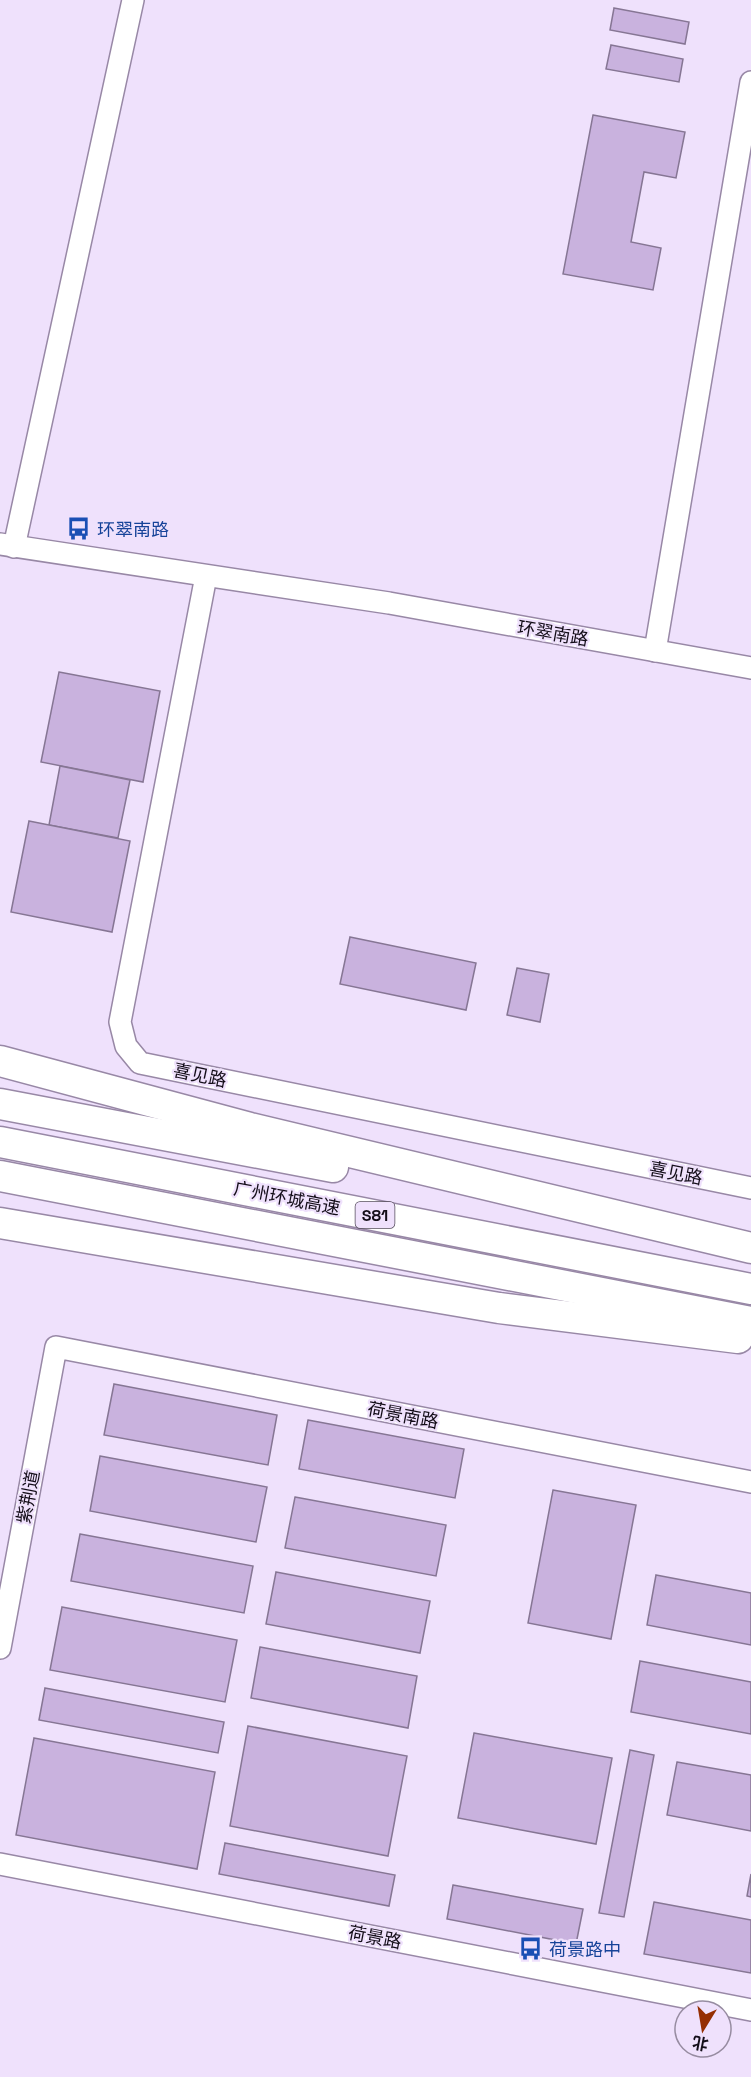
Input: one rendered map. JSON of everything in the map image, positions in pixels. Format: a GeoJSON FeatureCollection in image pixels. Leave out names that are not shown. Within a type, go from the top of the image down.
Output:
{"type":"FeatureCollection","features":[{"type":"Feature","properties":{"kind":"highway"},"geometry":{"type":"LineString","coordinates":[[0,1061],[250,1128],[751,1248]]}},
{"type":"Feature","properties":{"kind":"highway"},"geometry":{"type":"LineString","coordinates":[[0,1104],[751,1248]]}},
{"type":"Feature","properties":{"kind":"highway","name":"广州环城高速"},"geometry":{"type":"LineString","coordinates":[[0,1142],[751,1289]]}},
{"type":"Feature","properties":{"kind":"highway","name":"广州环城高速"},"geometry":{"type":"LineString","coordinates":[[0,1176],[751,1322]]}},
{"type":"Feature","properties":{"kind":"highway"},"geometry":{"type":"LineString","coordinates":[[0,1223],[499,1308],[751,1340]]}},
{"type":"Feature","properties":{"kind":"highway"},"geometry":{"type":"LineString","coordinates":[[0,1245],[112,1249],[207,1260]]}},
{"type":"Feature","properties":{"kind":"street"},"geometry":{"type":"LineString","coordinates":[[7,545],[133,0]]}},
{"type":"Feature","properties":{"kind":"street"},"geometry":{"type":"LineString","coordinates":[[655,651],[751,82]]}},
{"type":"Feature","properties":{"kind":"street","name":"环翠南路"},"geometry":{"type":"LineString","coordinates":[[7,545],[389,603],[751,668]]}},
{"type":"Feature","properties":{"kind":"street","name":"喜见路"},"geometry":{"type":"LineString","coordinates":[[206,576],[120,1022],[126,1046],[140,1063],[751,1188]]}},
{"type":"Feature","properties":{"kind":"street","name":"荷景南路"},"geometry":{"type":"LineString","coordinates":[[56,1347],[751,1482]]}},
{"type":"Feature","properties":{"kind":"street","name":"紫荆道"},"geometry":{"type":"LineString","coordinates":[[0,1648],[56,1347]]}},
{"type":"Feature","properties":{"kind":"street","name":"荷景路"},"geometry":{"type":"LineString","coordinates":[[0,1864],[751,2010]]}},
{"type":"Feature","properties":{"kind":"building"},"geometry":{"type":"Polygon","coordinates":[[[614,8],[689,22],[685,44],[610,30],[614,8]]]}},
{"type":"Feature","properties":{"kind":"building"},"geometry":{"type":"Polygon","coordinates":[[[611,45],[683,59],[679,82],[606,69],[611,45]]]}},
{"type":"Feature","properties":{"kind":"building"},"geometry":{"type":"Polygon","coordinates":[[[593,115],[685,132],[676,178],[644,172],[631,242],[661,248],[653,290],[563,274],[593,115]]]}},
{"type":"Feature","properties":{"kind":"building"},"geometry":{"type":"Polygon","coordinates":[[[59,672],[160,691],[143,782],[41,762],[59,672]]]}},
{"type":"Feature","properties":{"kind":"building"},"geometry":{"type":"Polygon","coordinates":[[[60,766],[130,780],[118,838],[49,825],[60,766]]]}},
{"type":"Feature","properties":{"kind":"building"},"geometry":{"type":"Polygon","coordinates":[[[29,821],[130,841],[112,932],[11,912],[29,821]]]}},
{"type":"Feature","properties":{"kind":"building"},"geometry":{"type":"Polygon","coordinates":[[[350,937],[476,963],[466,1010],[340,984],[350,937]]]}},
{"type":"Feature","properties":{"kind":"building"},"geometry":{"type":"Polygon","coordinates":[[[517,968],[549,974],[540,1022],[507,1015],[517,968]]]}},
{"type":"Feature","properties":{"kind":"building"},"geometry":{"type":"Polygon","coordinates":[[[114,1384],[277,1415],[268,1465],[104,1435],[114,1384]]]}},
{"type":"Feature","properties":{"kind":"building"},"geometry":{"type":"Polygon","coordinates":[[[308,1420],[464,1449],[455,1498],[299,1469],[308,1420]]]}},
{"type":"Feature","properties":{"kind":"building"},"geometry":{"type":"Polygon","coordinates":[[[100,1456],[267,1487],[256,1542],[90,1511],[100,1456]]]}},
{"type":"Feature","properties":{"kind":"building"},"geometry":{"type":"Polygon","coordinates":[[[553,1490],[636,1505],[611,1639],[528,1623],[553,1490]]]}},
{"type":"Feature","properties":{"kind":"building"},"geometry":{"type":"Polygon","coordinates":[[[295,1497],[446,1525],[436,1576],[285,1548],[295,1497]]]}},
{"type":"Feature","properties":{"kind":"building"},"geometry":{"type":"Polygon","coordinates":[[[80,1534],[253,1566],[244,1613],[71,1581],[80,1534]]]}},
{"type":"Feature","properties":{"kind":"building"},"geometry":{"type":"Polygon","coordinates":[[[276,1572],[430,1601],[420,1653],[266,1624],[276,1572]]]}},
{"type":"Feature","properties":{"kind":"building"},"geometry":{"type":"Polygon","coordinates":[[[656,1575],[751,1593],[751,1645],[647,1625],[656,1575]]]}},
{"type":"Feature","properties":{"kind":"building"},"geometry":{"type":"Polygon","coordinates":[[[62,1607],[237,1640],[225,1702],[50,1670],[62,1607]]]}},
{"type":"Feature","properties":{"kind":"building"},"geometry":{"type":"Polygon","coordinates":[[[260,1647],[417,1676],[408,1728],[251,1698],[260,1647]]]}},
{"type":"Feature","properties":{"kind":"building"},"geometry":{"type":"Polygon","coordinates":[[[640,1661],[751,1682],[751,1734],[631,1712],[640,1661]]]}},
{"type":"Feature","properties":{"kind":"building"},"geometry":{"type":"Polygon","coordinates":[[[45,1688],[224,1722],[218,1753],[39,1720],[45,1688]]]}},
{"type":"Feature","properties":{"kind":"building"},"geometry":{"type":"Polygon","coordinates":[[[248,1726],[407,1756],[388,1856],[230,1826],[248,1726]]]}},
{"type":"Feature","properties":{"kind":"building"},"geometry":{"type":"Polygon","coordinates":[[[474,1733],[612,1758],[596,1844],[458,1818],[474,1733]]]}},
{"type":"Feature","properties":{"kind":"building"},"geometry":{"type":"Polygon","coordinates":[[[34,1738],[215,1772],[197,1869],[16,1835],[34,1738]]]}},
{"type":"Feature","properties":{"kind":"building"},"geometry":{"type":"Polygon","coordinates":[[[630,1750],[654,1755],[624,1917],[599,1913],[630,1750]]]}},
{"type":"Feature","properties":{"kind":"building"},"geometry":{"type":"Polygon","coordinates":[[[677,1762],[751,1775],[751,1831],[667,1815],[677,1762]]]}},
{"type":"Feature","properties":{"kind":"building"},"geometry":{"type":"Polygon","coordinates":[[[225,1843],[395,1875],[389,1906],[219,1874],[225,1843]]]}},
{"type":"Feature","properties":{"kind":"building"},"geometry":{"type":"Polygon","coordinates":[[[751,1874],[751,1897],[747,1896],[751,1874]]]}},
{"type":"Feature","properties":{"kind":"building"},"geometry":{"type":"Polygon","coordinates":[[[453,1885],[583,1909],[576,1944],[447,1919],[453,1885]]]}},
{"type":"Feature","properties":{"kind":"building"},"geometry":{"type":"Polygon","coordinates":[[[654,1902],[751,1920],[751,1973],[644,1954],[654,1902]]]}},
{"type":"Feature","properties":{"kind":"place","name":"环翠南路"},"geometry":{"type":"Point","coordinates":[79,529]}},
{"type":"Feature","properties":{"kind":"place","name":"荷景路中"},"geometry":{"type":"Point","coordinates":[531,1949]}}]}
